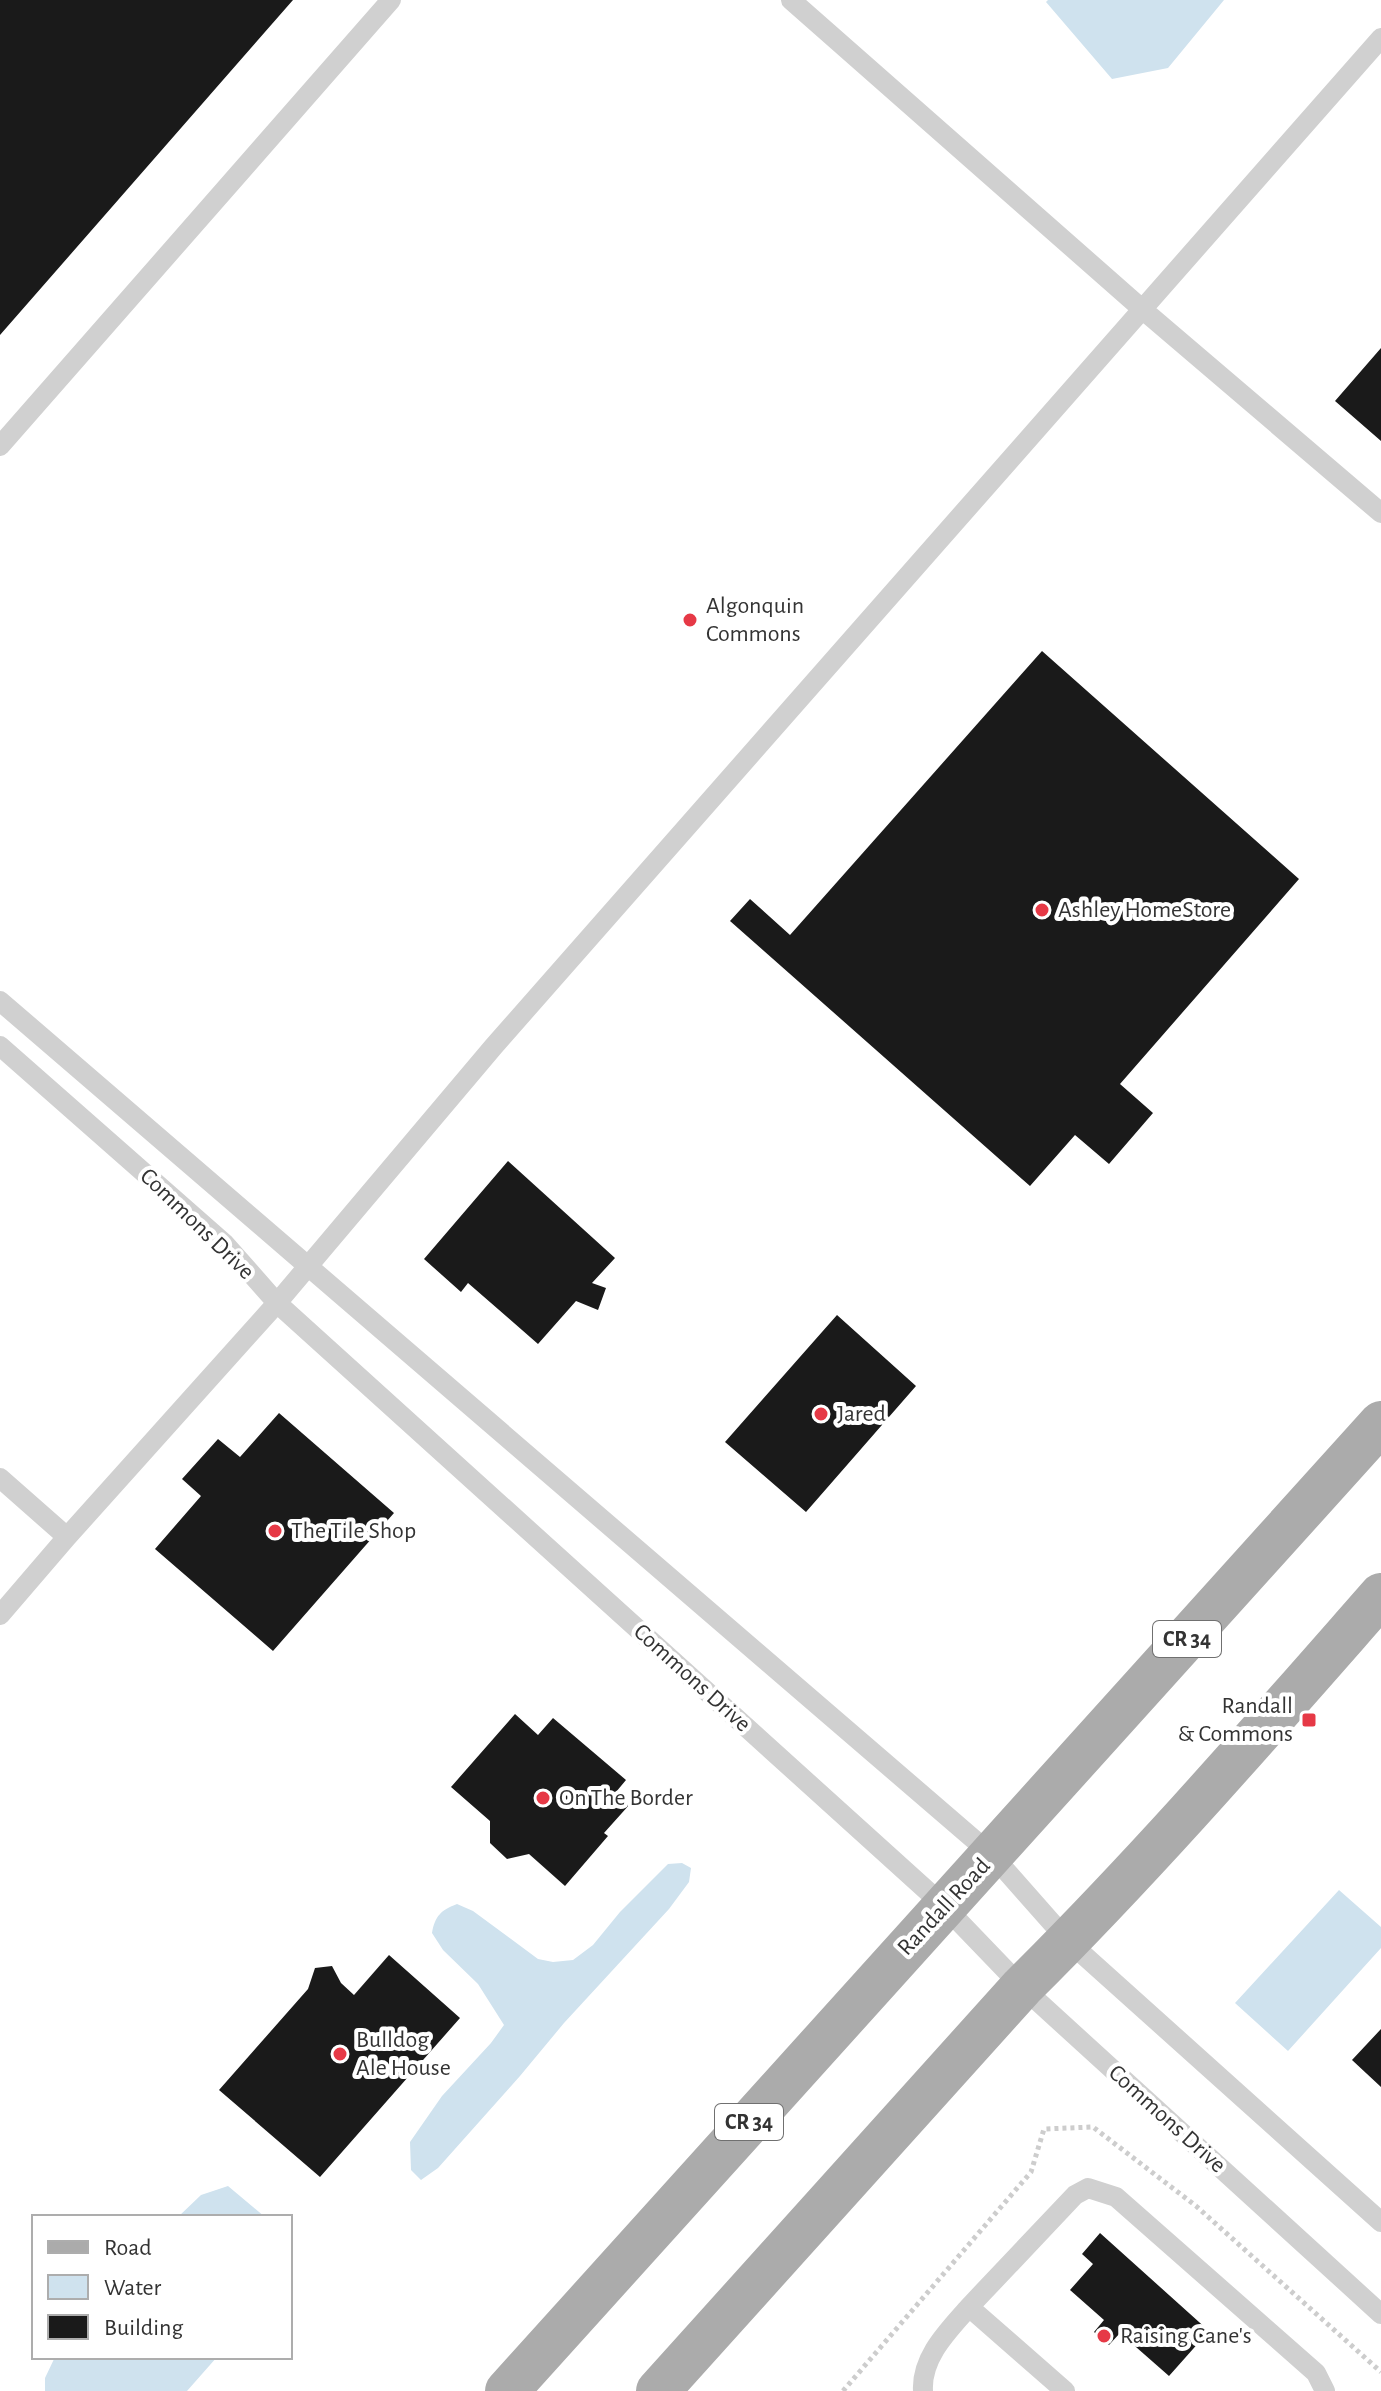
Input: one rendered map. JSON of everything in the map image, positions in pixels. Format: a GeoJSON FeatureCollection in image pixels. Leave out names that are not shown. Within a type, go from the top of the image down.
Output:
{"type":"FeatureCollection","features":[{"type":"Feature","properties":{"kind":"main road","name":"Randall Road"},"geometry":{"type":"LineString","coordinates":[[507,2391],[1381,1423]]}},
{"type":"Feature","properties":{"kind":"main road"},"geometry":{"type":"LineString","coordinates":[[658,2391],[1022,1987],[1187,1815],[1381,1595]]}},
{"type":"Feature","properties":{"kind":"lane"},"geometry":{"type":"LineString","coordinates":[[0,446],[391,0]]}},
{"type":"Feature","properties":{"kind":"lane"},"geometry":{"type":"LineString","coordinates":[[791,0],[1142,309],[1381,513]]}},
{"type":"Feature","properties":{"kind":"lane"},"geometry":{"type":"LineString","coordinates":[[0,1615],[309,1268],[494,1046],[1381,38]]}},
{"type":"Feature","properties":{"kind":"lane","name":"Commons Drive"},"geometry":{"type":"LineString","coordinates":[[0,1001],[992,1855],[1068,1941],[1381,2222]]}},
{"type":"Feature","properties":{"kind":"lane","name":"Commons Drive"},"geometry":{"type":"LineString","coordinates":[[0,1046],[225,1244],[277,1303],[944,1906],[1022,1987],[1381,2314]]}},
{"type":"Feature","properties":{"kind":"lane"},"geometry":{"type":"LineString","coordinates":[[0,1478],[67,1537]]}},
{"type":"Feature","properties":{"kind":"lane"},"geometry":{"type":"LineString","coordinates":[[923,2391],[922,2376],[939,2342],[1075,2195],[1088,2188],[1116,2197],[1316,2373],[1325,2391]]}},
{"type":"Feature","properties":{"kind":"lane"},"geometry":{"type":"LineString","coordinates":[[969,2307],[1065,2391]]}},
{"type":"Feature","properties":{"kind":"path"},"geometry":{"type":"LineString","coordinates":[[843,2391],[1031,2172],[1044,2129],[1093,2127],[1196,2206],[1381,2372]]}},
{"type":"Feature","properties":{"kind":"water"},"geometry":{"type":"Polygon","coordinates":[[[1224,0],[1168,68],[1112,79],[1046,2],[1224,0]]]}},
{"type":"Feature","properties":{"kind":"water"},"geometry":{"type":"Polygon","coordinates":[[[682,1863],[691,1868],[689,1882],[669,1909],[564,2023],[438,2168],[421,2180],[411,2170],[410,2142],[442,2096],[504,2025],[478,1984],[443,1950],[432,1933],[440,1914],[457,1904],[473,1911],[538,1959],[553,1962],[573,1960],[593,1945],[620,1912],[668,1864],[682,1863]]]}},
{"type":"Feature","properties":{"kind":"water"},"geometry":{"type":"Polygon","coordinates":[[[1339,1890],[1381,1927],[1381,1948],[1288,2051],[1235,2003],[1339,1890]]]}},
{"type":"Feature","properties":{"kind":"water"},"geometry":{"type":"Polygon","coordinates":[[[228,2186],[263,2215],[180,2215],[201,2195],[228,2186]]]}},
{"type":"Feature","properties":{"kind":"water"},"geometry":{"type":"Polygon","coordinates":[[[54,2359],[215,2359],[187,2391],[45,2391],[45,2378],[54,2359]]]}},
{"type":"Feature","properties":{"kind":"building"},"geometry":{"type":"Polygon","coordinates":[[[0,0],[293,0],[0,335],[0,0]]]}},
{"type":"Feature","properties":{"kind":"building"},"geometry":{"type":"Polygon","coordinates":[[[1381,348],[1381,441],[1335,401],[1381,348]]]}},
{"type":"Feature","properties":{"kind":"building","name":"Ashley HomeStore"},"geometry":{"type":"Polygon","coordinates":[[[1042,651],[1299,879],[1120,1084],[1153,1113],[1109,1164],[1075,1135],[1030,1186],[730,921],[750,899],[790,935],[1042,651]]]}},
{"type":"Feature","properties":{"kind":"building"},"geometry":{"type":"Polygon","coordinates":[[[508,1161],[615,1258],[592,1283],[606,1288],[598,1310],[576,1301],[538,1344],[468,1283],[461,1292],[424,1259],[508,1161]]]}},
{"type":"Feature","properties":{"kind":"building","name":"Jared"},"geometry":{"type":"Polygon","coordinates":[[[837,1315],[916,1386],[806,1512],[725,1442],[837,1315]]]}},
{"type":"Feature","properties":{"kind":"building","name":"The Tile Shop"},"geometry":{"type":"Polygon","coordinates":[[[279,1413],[394,1513],[273,1651],[155,1549],[201,1496],[182,1479],[218,1439],[240,1457],[279,1413]]]}},
{"type":"Feature","properties":{"kind":"building","name":"On The Border"},"geometry":{"type":"Polygon","coordinates":[[[515,1714],[538,1735],[553,1718],[626,1780],[616,1792],[630,1804],[604,1833],[608,1836],[565,1886],[529,1854],[507,1859],[490,1843],[490,1821],[451,1787],[515,1714]]]}},
{"type":"Feature","properties":{"kind":"building","name":"Bulldog Ale House"},"geometry":{"type":"Polygon","coordinates":[[[389,1955],[460,2018],[320,2177],[219,2090],[308,1989],[315,1968],[332,1966],[341,1983],[354,1995],[389,1955]]]}},
{"type":"Feature","properties":{"kind":"building"},"geometry":{"type":"Polygon","coordinates":[[[1381,2029],[1381,2087],[1352,2060],[1381,2029]]]}},
{"type":"Feature","properties":{"kind":"building"},"geometry":{"type":"Polygon","coordinates":[[[1100,2233],[1209,2331],[1169,2376],[1120,2333],[1109,2345],[1094,2332],[1104,2320],[1070,2290],[1093,2264],[1082,2254],[1100,2233]]]}},
{"type":"Feature","properties":{"kind":"place","name":"Algonquin Commons"},"geometry":{"type":"Point","coordinates":[690,620]}},
{"type":"Feature","properties":{"kind":"place","name":"Ashley HomeStore"},"geometry":{"type":"Point","coordinates":[1042,910]}},
{"type":"Feature","properties":{"kind":"place","name":"Jared"},"geometry":{"type":"Point","coordinates":[821,1414]}},
{"type":"Feature","properties":{"kind":"place","name":"The Tile Shop"},"geometry":{"type":"Point","coordinates":[275,1531]}},
{"type":"Feature","properties":{"kind":"place","name":"Randall & Commons"},"geometry":{"type":"Point","coordinates":[1309,1720]}},
{"type":"Feature","properties":{"kind":"place","name":"On The Border"},"geometry":{"type":"Point","coordinates":[543,1798]}},
{"type":"Feature","properties":{"kind":"place","name":"Bulldog Ale House"},"geometry":{"type":"Point","coordinates":[340,2054]}},
{"type":"Feature","properties":{"kind":"place","name":"Raising Cane's"},"geometry":{"type":"Point","coordinates":[1104,2336]}}]}
